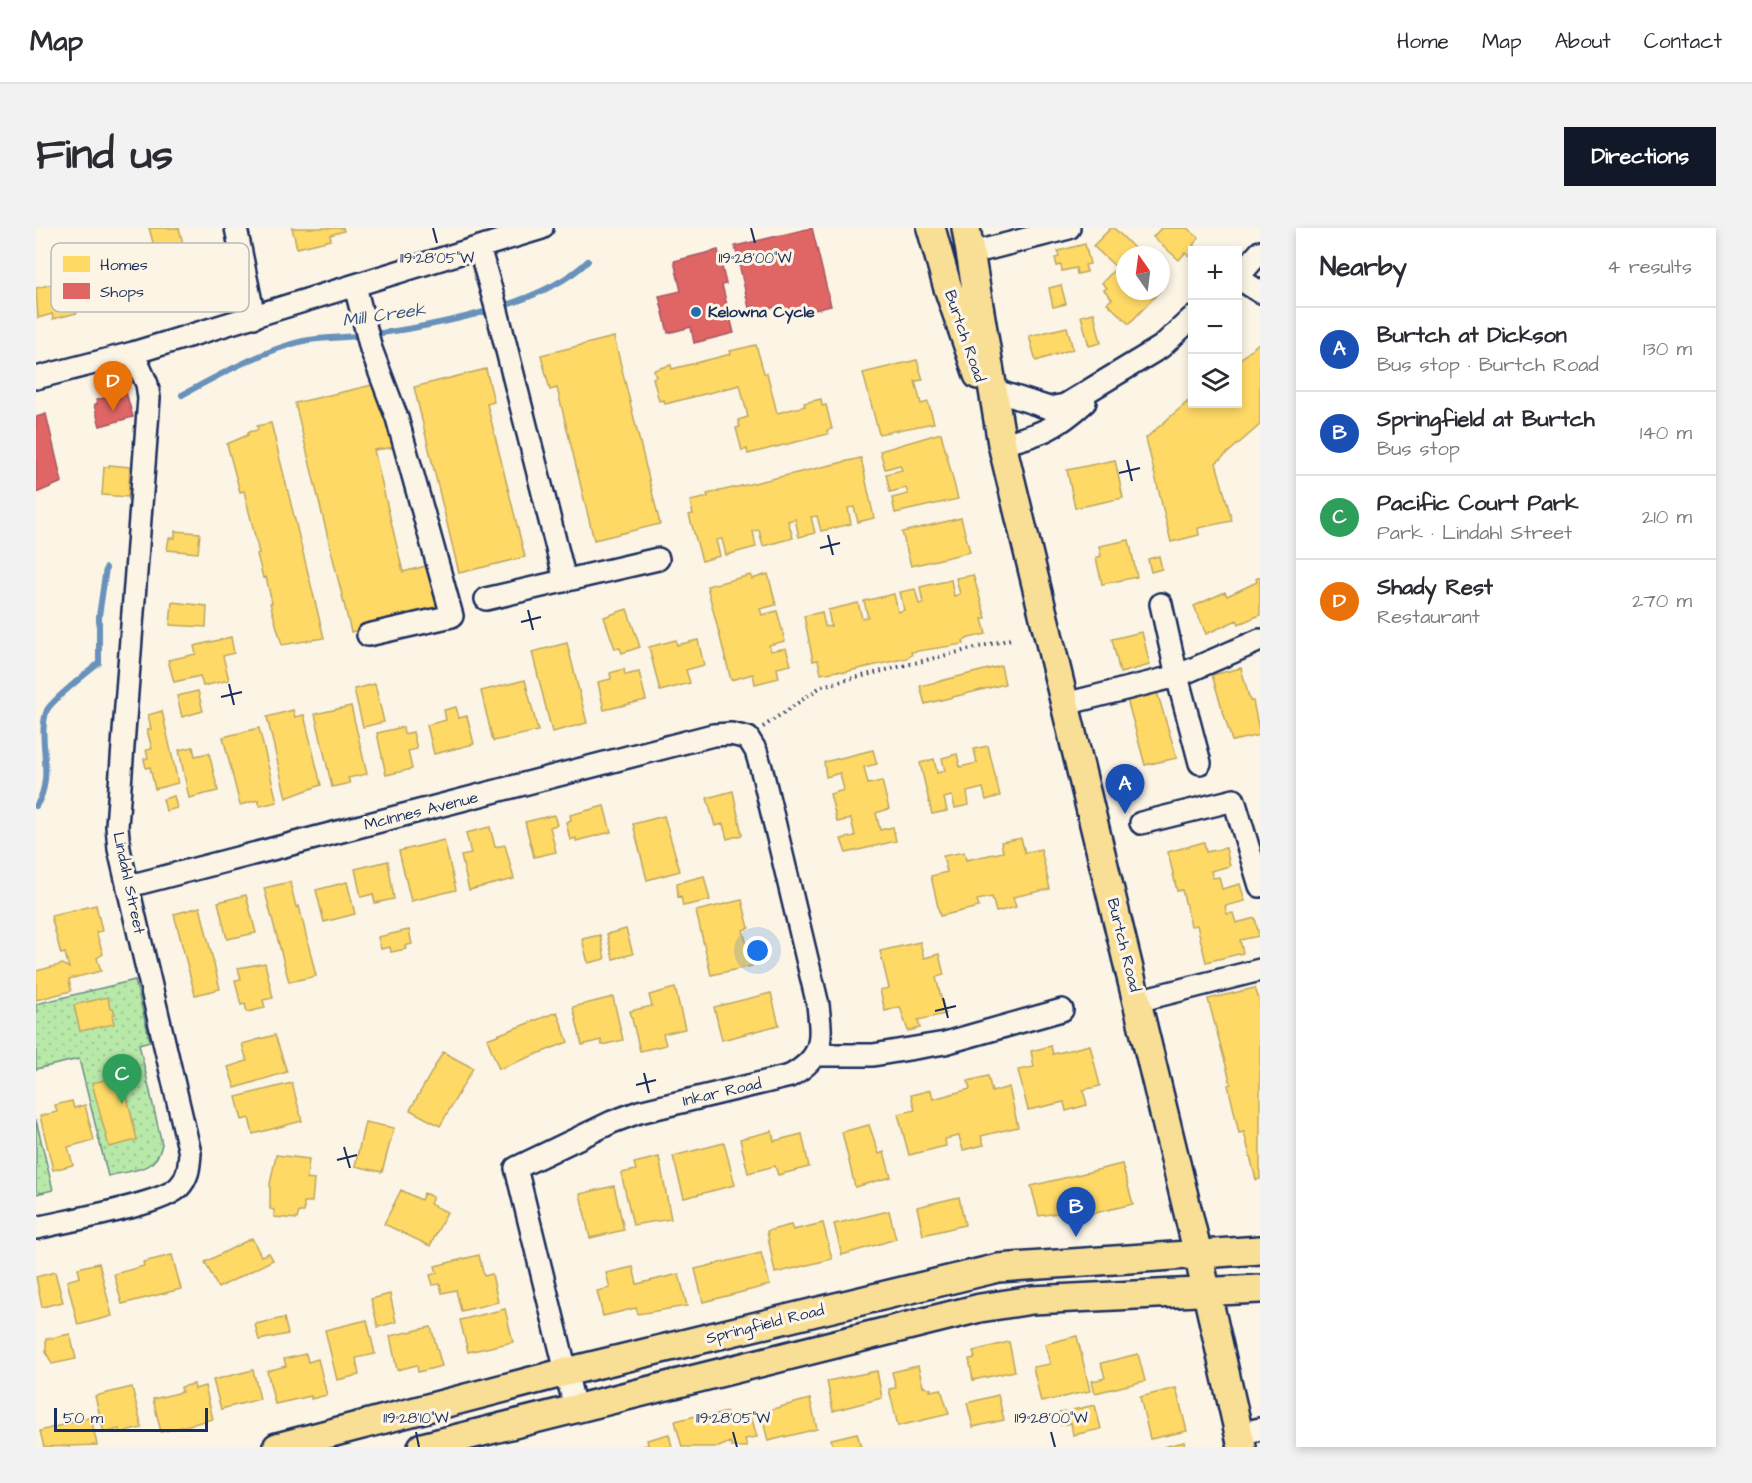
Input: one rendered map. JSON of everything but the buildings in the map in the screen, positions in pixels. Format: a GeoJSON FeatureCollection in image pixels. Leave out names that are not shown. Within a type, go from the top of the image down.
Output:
{"type":"FeatureCollection","features":[{"type":"Feature","properties":{"kind":"main road","name":"Burtch Road"},"geometry":{"type":"LineString","coordinates":[[931,228],[947,285],[1002,444]]}},
{"type":"Feature","properties":{"kind":"main road","name":"Burtch Road"},"geometry":{"type":"LineString","coordinates":[[969,240],[1002,444],[1206,1293],[1247,1436]]}},
{"type":"Feature","properties":{"kind":"main road","name":"Springfield Road"},"geometry":{"type":"LineString","coordinates":[[277,1447],[566,1372],[998,1268],[1260,1250]]}},
{"type":"Feature","properties":{"kind":"main road"},"geometry":{"type":"LineString","coordinates":[[422,1447],[980,1308],[1032,1300],[1260,1289]]}},
{"type":"Feature","properties":{"kind":"street"},"geometry":{"type":"LineString","coordinates":[[236,228],[239,243]]}},
{"type":"Feature","properties":{"kind":"street"},"geometry":{"type":"LineString","coordinates":[[36,378],[133,353],[542,228]]}},
{"type":"Feature","properties":{"kind":"street"},"geometry":{"type":"LineString","coordinates":[[969,240],[1069,228]]}},
{"type":"Feature","properties":{"kind":"street"},"geometry":{"type":"LineString","coordinates":[[479,247],[493,294],[565,580]]}},
{"type":"Feature","properties":{"kind":"street"},"geometry":{"type":"LineString","coordinates":[[1242,272],[1260,252]]}},
{"type":"Feature","properties":{"kind":"street"},"geometry":{"type":"LineString","coordinates":[[1242,280],[1260,292]]}},
{"type":"Feature","properties":{"kind":"street"},"geometry":{"type":"LineString","coordinates":[[355,285],[371,349],[392,399],[452,616],[369,635]]}},
{"type":"Feature","properties":{"kind":"street"},"geometry":{"type":"LineString","coordinates":[[249,292],[254,317]]}},
{"type":"Feature","properties":{"kind":"street"},"geometry":{"type":"LineString","coordinates":[[993,390],[1049,408],[1065,405],[1161,347],[1188,322]]}},
{"type":"Feature","properties":{"kind":"street","name":"Lindahl Street"},"geometry":{"type":"LineString","coordinates":[[36,1228],[156,1199],[178,1188],[188,1173],[190,1153],[119,849],[117,826],[149,399],[147,384],[133,353]]}},
{"type":"Feature","properties":{"kind":"street"},"geometry":{"type":"LineString","coordinates":[[1002,444],[1038,435],[1060,424],[1113,378]]}},
{"type":"Feature","properties":{"kind":"street"},"geometry":{"type":"LineString","coordinates":[[486,599],[658,558]]}},
{"type":"Feature","properties":{"kind":"street"},"geometry":{"type":"LineString","coordinates":[[1161,604],[1200,763]]}},
{"type":"Feature","properties":{"kind":"street"},"geometry":{"type":"LineString","coordinates":[[1065,704],[1177,676],[1260,640]]}},
{"type":"Feature","properties":{"kind":"street","name":"McInnes Avenue"},"geometry":{"type":"LineString","coordinates":[[129,886],[713,735],[731,734],[748,738]]}},
{"type":"Feature","properties":{"kind":"street"},"geometry":{"type":"LineString","coordinates":[[748,738],[756,751],[762,771],[818,1005],[821,1038],[817,1055],[873,1056],[945,1043],[1062,1010]]}},
{"type":"Feature","properties":{"kind":"street"},"geometry":{"type":"LineString","coordinates":[[1141,823],[1234,800],[1260,886]]}},
{"type":"Feature","properties":{"kind":"street"},"geometry":{"type":"LineString","coordinates":[[1137,1001],[1260,970]]}},
{"type":"Feature","properties":{"kind":"street","name":"Inkar Road"},"geometry":{"type":"LineString","coordinates":[[575,1408],[516,1168],[612,1122],[639,1112],[790,1076],[806,1067],[817,1055]]}},
{"type":"Feature","properties":{"kind":"path"},"geometry":{"type":"LineString","coordinates":[[748,738],[822,686],[1011,639]]}},
{"type":"Feature","properties":{"kind":"green space"},"geometry":{"type":"Polygon","coordinates":[[[135,980],[150,1041],[139,1044],[162,1144],[155,1160],[149,1165],[134,1171],[108,1176],[79,1059],[36,1069],[36,1004],[135,980]]]}},
{"type":"Feature","properties":{"kind":"green space"},"geometry":{"type":"Polygon","coordinates":[[[36,1120],[53,1190],[36,1194],[36,1120]]]}},
{"type":"Feature","properties":{"kind":"waterway","name":"Mill Creek"},"geometry":{"type":"LineString","coordinates":[[182,395],[241,364],[288,345],[303,341],[358,336],[422,326],[453,320],[515,302],[568,277],[588,261]]}},
{"type":"Feature","properties":{"kind":"waterway","name":"Mill Creek"},"geometry":{"type":"LineString","coordinates":[[36,806],[45,783],[43,733],[47,710],[64,692],[99,663],[99,616],[106,568]]}},
{"type":"Feature","properties":{"kind":"place","name":"Kelowna Cycle"},"geometry":{"type":"Point","coordinates":[696,312]}},
{"type":"Feature","properties":{"kind":"place","name":"Shady Rest"},"geometry":{"type":"Point","coordinates":[113,411]}},
{"type":"Feature","properties":{"kind":"place","name":"Burtch at Dickson"},"geometry":{"type":"Point","coordinates":[1125,814]}},
{"type":"Feature","properties":{"kind":"place","name":"Pacific Court Park"},"geometry":{"type":"Point","coordinates":[122,1104]}},
{"type":"Feature","properties":{"kind":"place","name":"Springfield at Burtch"},"geometry":{"type":"Point","coordinates":[1076,1237]}}]}
